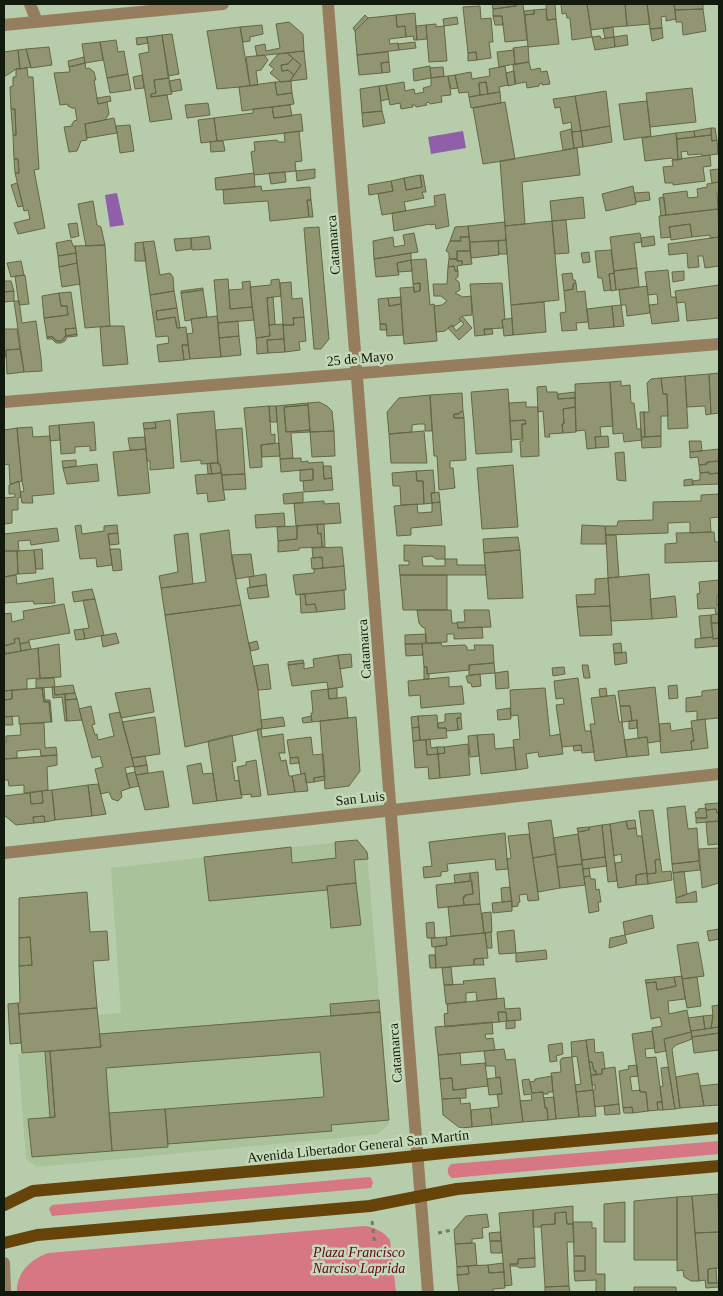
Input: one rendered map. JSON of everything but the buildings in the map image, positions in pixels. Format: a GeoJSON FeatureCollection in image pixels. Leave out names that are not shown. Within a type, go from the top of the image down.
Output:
{"type":"FeatureCollection","features":[{"type":"Feature","properties":{"kind":"main road","name":"Avenida Libertador General San Martín"},"geometry":{"type":"LineString","coordinates":[[4,1205],[33,1191],[369,1162],[719,1128]]}},
{"type":"Feature","properties":{"kind":"main road"},"geometry":{"type":"LineString","coordinates":[[4,1243],[37,1235],[370,1206],[457,1189],[719,1166]]}},
{"type":"Feature","properties":{"kind":"street"},"geometry":{"type":"LineString","coordinates":[[30,4],[37,22]]}},
{"type":"Feature","properties":{"kind":"street"},"geometry":{"type":"LineString","coordinates":[[4,25],[223,4]]}},
{"type":"Feature","properties":{"kind":"street","name":"Catamarca"},"geometry":{"type":"LineString","coordinates":[[328,4],[428,1292]]}},
{"type":"Feature","properties":{"kind":"street","name":"25 de Mayo"},"geometry":{"type":"LineString","coordinates":[[4,402],[719,344]]}},
{"type":"Feature","properties":{"kind":"street","name":"San Luis"},"geometry":{"type":"LineString","coordinates":[[4,853],[719,774]]}},
{"type":"Feature","properties":{"kind":"street"},"geometry":{"type":"LineString","coordinates":[[4,1263],[6,1292]]}},
{"type":"Feature","properties":{"kind":"path"},"geometry":{"type":"LineString","coordinates":[[370,1206],[375,1245]]}},
{"type":"Feature","properties":{"kind":"shaded area"},"geometry":{"type":"Polygon","coordinates":[[[463,131],[466,148],[431,154],[428,137],[463,131]]]}},
{"type":"Feature","properties":{"kind":"shaded area"},"geometry":{"type":"Polygon","coordinates":[[[117,193],[124,225],[110,227],[105,195],[117,193]]]}},
{"type":"Feature","properties":{"kind":"shaded area"},"geometry":{"type":"Polygon","coordinates":[[[357,840],[367,852],[389,1124],[378,1134],[37,1167],[26,1159],[18,1054],[100,1047],[98,1015],[121,1013],[111,868],[357,840]]]}},
{"type":"Feature","properties":{"kind":"green space"},"geometry":{"type":"Polygon","coordinates":[[[719,1141],[719,1154],[452,1178],[448,1172],[451,1164],[719,1141]]]}},
{"type":"Feature","properties":{"kind":"green space"},"geometry":{"type":"Polygon","coordinates":[[[369,1177],[373,1183],[371,1188],[52,1216],[49,1209],[52,1205],[369,1177]]]}},
{"type":"Feature","properties":{"kind":"green space","name":"Plaza Francisco Narciso Laprida"},"geometry":{"type":"Polygon","coordinates":[[[364,1226],[379,1230],[390,1240],[396,1292],[17,1292],[17,1285],[22,1273],[30,1263],[48,1253],[364,1226]]]}}]}
